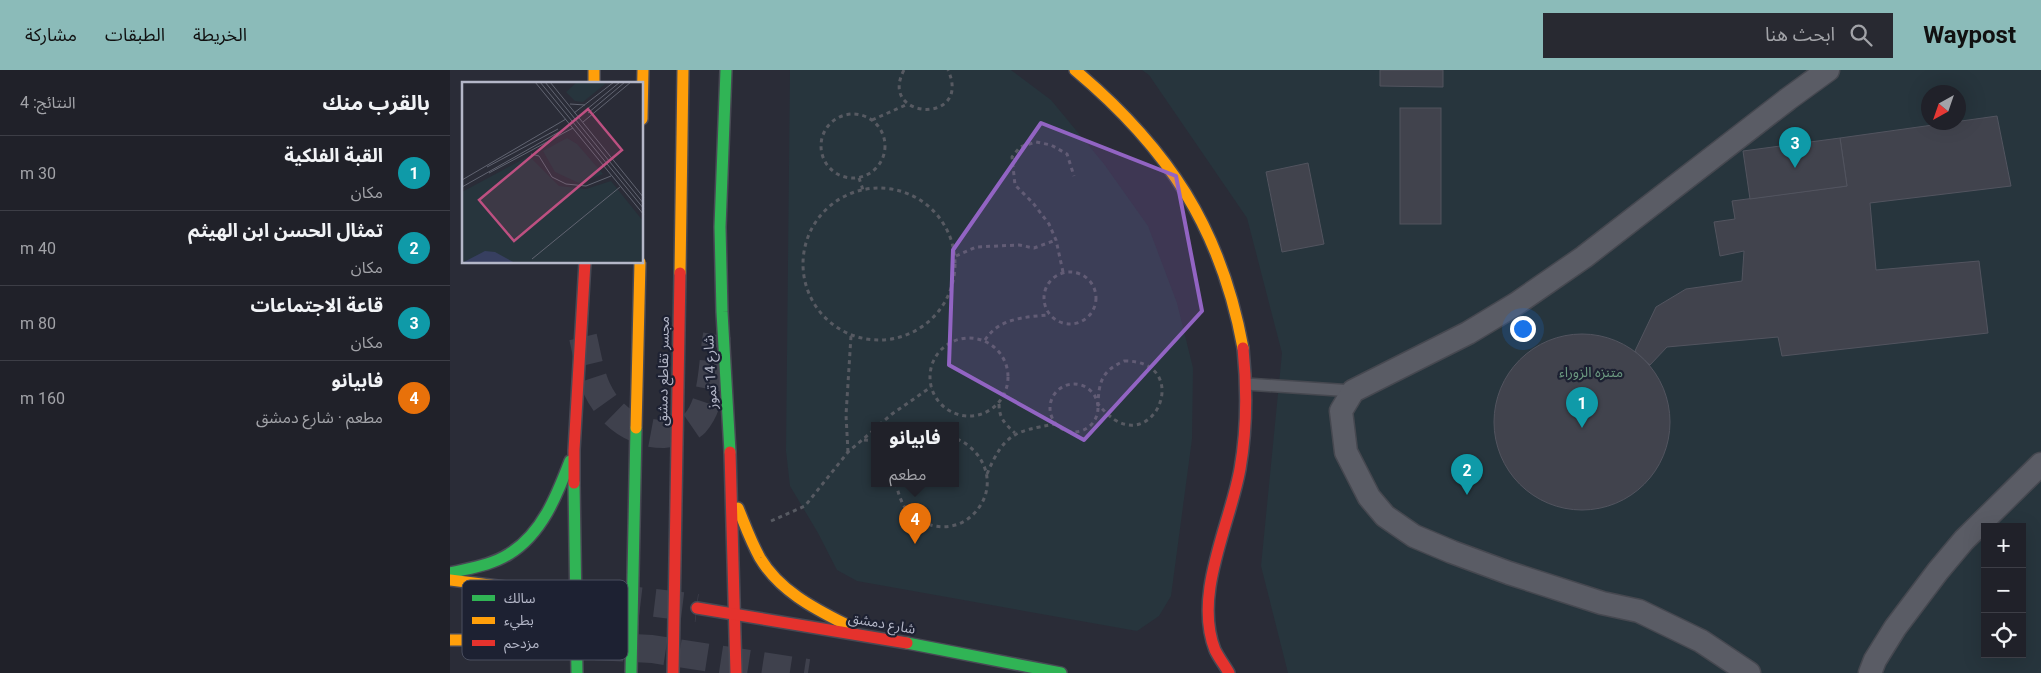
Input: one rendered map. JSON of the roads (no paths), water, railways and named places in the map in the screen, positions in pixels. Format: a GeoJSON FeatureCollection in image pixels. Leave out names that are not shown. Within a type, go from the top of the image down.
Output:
{"type":"FeatureCollection","features":[{"type":"Feature","properties":{"kind":"main road","name":"مجسر تقاطع دمشق"},"geometry":{"type":"LineString","coordinates":[[673,673],[683,70]]}},
{"type":"Feature","properties":{"kind":"main road","name":"شارع 14 تموز"},"geometry":{"type":"LineString","coordinates":[[726,70],[720,237],[722,312],[732,494],[736,673]]}},
{"type":"Feature","properties":{"kind":"main road"},"geometry":{"type":"LineString","coordinates":[[1075,70],[1103,93],[1144,135],[1177,180],[1202,224],[1228,280],[1244,346],[1246,384],[1244,429],[1240,469],[1209,591],[1209,619],[1213,644],[1222,665],[1229,673]]}},
{"type":"Feature","properties":{"kind":"main road"},"geometry":{"type":"LineString","coordinates":[[576,580],[574,450],[585,264]]}},
{"type":"Feature","properties":{"kind":"main road","name":"مجسر تقاطع دمشق"},"geometry":{"type":"LineString","coordinates":[[631,673],[640,264]]}},
{"type":"Feature","properties":{"kind":"main road"},"geometry":{"type":"LineString","coordinates":[[450,573],[491,562],[511,553],[526,539],[548,510],[559,490],[574,450]]}},
{"type":"Feature","properties":{"kind":"main road"},"geometry":{"type":"LineString","coordinates":[[732,494],[764,564],[785,588],[812,607],[867,635]]}},
{"type":"Feature","properties":{"kind":"main road","name":"شارع دمشق"},"geometry":{"type":"LineString","coordinates":[[697,608],[867,635],[1061,673]]}},
{"type":"Feature","properties":{"kind":"main road"},"geometry":{"type":"LineString","coordinates":[[577,660],[577,673]]}},
{"type":"Feature","properties":{"kind":"street"},"geometry":{"type":"LineString","coordinates":[[1749,673],[1701,641],[1639,611],[1602,603],[1452,552],[1414,536],[1385,516],[1369,497],[1346,452],[1341,411],[1354,391],[1468,333],[1516,304],[1584,257],[1828,70]]}},
{"type":"Feature","properties":{"kind":"street"},"geometry":{"type":"LineString","coordinates":[[1870,673],[1875,660],[1895,628],[1938,570],[1980,523],[2017,490],[2041,464]]}},
{"type":"Feature","properties":{"kind":"lane"},"geometry":{"type":"LineString","coordinates":[[1246,384],[1354,391]]}},
{"type":"Feature","properties":{"kind":"tunnel"},"geometry":{"type":"LineString","coordinates":[[583,337],[597,389],[608,407],[633,427],[642,431],[663,434],[688,428],[695,423],[701,414],[709,393],[717,335]]}},
{"type":"Feature","properties":{"kind":"tunnel"},"geometry":{"type":"LineString","coordinates":[[628,600],[697,608]]}},
{"type":"Feature","properties":{"kind":"tunnel"},"geometry":{"type":"LineString","coordinates":[[628,648],[652,649],[808,673]]}},
{"type":"Feature","properties":{"kind":"place","name":"قاعة الاجتماعات"},"geometry":{"type":"Point","coordinates":[1795,168]}},
{"type":"Feature","properties":{"kind":"place","name":"القبة الفلكية"},"geometry":{"type":"Point","coordinates":[1582,428]}},
{"type":"Feature","properties":{"kind":"place","name":"تمثال الحسن ابن الهيثم"},"geometry":{"type":"Point","coordinates":[1467,495]}},
{"type":"Feature","properties":{"kind":"place","name":"فابيانو"},"geometry":{"type":"Point","coordinates":[915,544]}},
{"type":"Feature","properties":{"kind":"park label","name":"متنزه الزوراء"},"geometry":{"type":"Point","coordinates":[1591,372]}}]}
